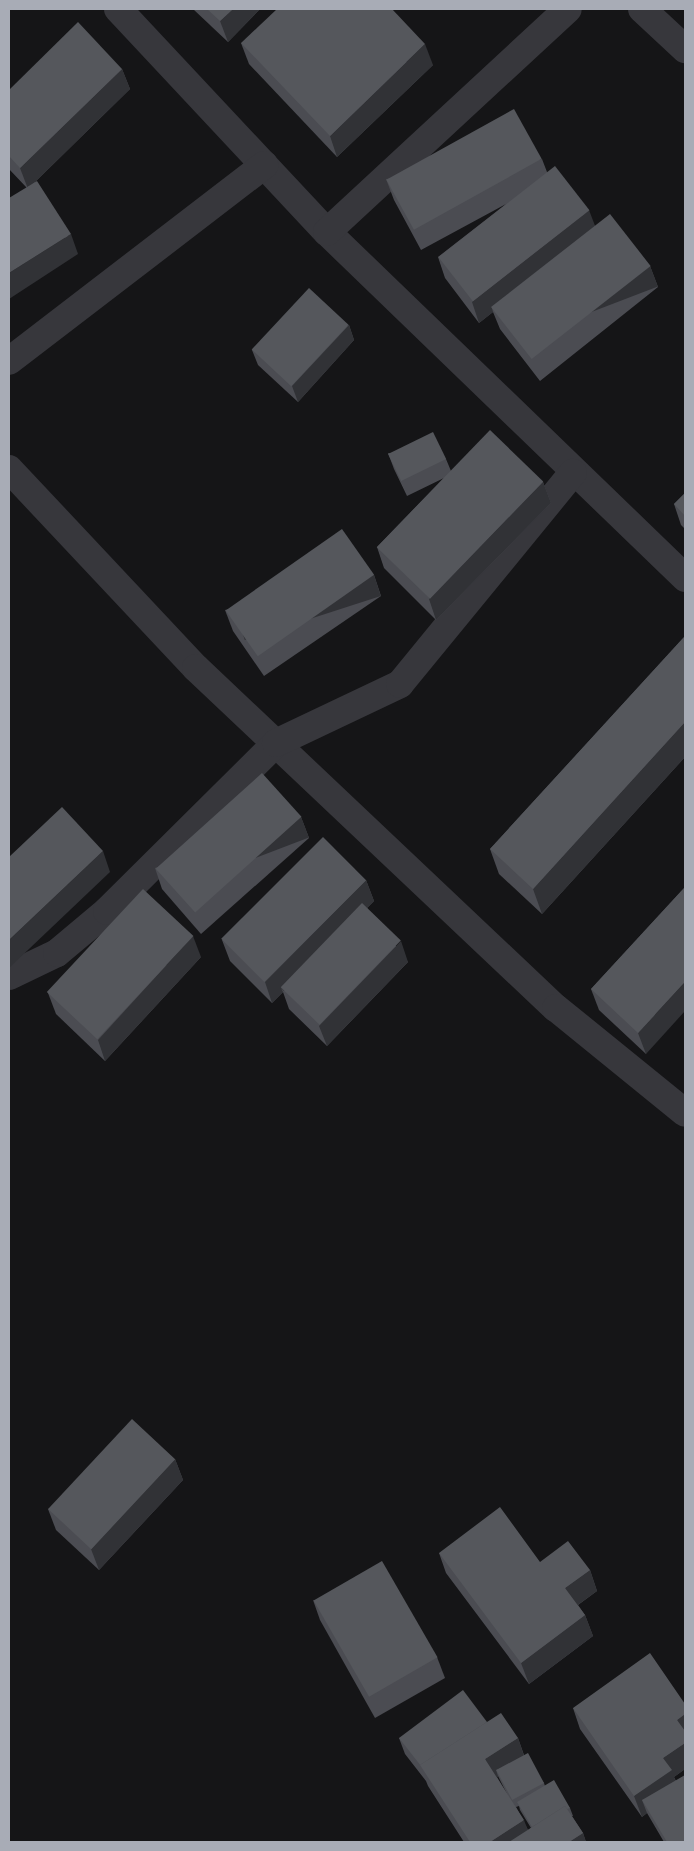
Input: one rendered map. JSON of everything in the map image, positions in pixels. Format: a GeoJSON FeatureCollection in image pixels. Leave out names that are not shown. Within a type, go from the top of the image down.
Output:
{"type":"FeatureCollection","features":[{"type":"Feature","properties":{"kind":"street"},"geometry":{"type":"LineString","coordinates":[[118,9],[327,232],[573,473],[685,578]]}},
{"type":"Feature","properties":{"kind":"street"},"geometry":{"type":"LineString","coordinates":[[327,232],[568,9]]}},
{"type":"Feature","properties":{"kind":"street"},"geometry":{"type":"LineString","coordinates":[[642,9],[685,49]]}},
{"type":"Feature","properties":{"kind":"street"},"geometry":{"type":"LineString","coordinates":[[9,361],[264,165]]}},
{"type":"Feature","properties":{"kind":"street"},"geometry":{"type":"LineString","coordinates":[[9,469],[196,668],[556,1008],[685,1113]]}},
{"type":"Feature","properties":{"kind":"street"},"geometry":{"type":"LineString","coordinates":[[9,976],[57,952],[107,912],[276,743],[400,684],[573,473]]}},
{"type":"Feature","properties":{"kind":"building"},"geometry":{"type":"Polygon","coordinates":[[[207,9],[233,9],[220,21],[207,9]]]}},
{"type":"Feature","properties":{"kind":"building"},"geometry":{"type":"Polygon","coordinates":[[[277,9],[392,9],[425,44],[330,136],[241,43],[277,9]]]}},
{"type":"Feature","properties":{"kind":"building"},"geometry":{"type":"Polygon","coordinates":[[[78,22],[122,69],[20,168],[9,156],[9,90],[78,22]]]}},
{"type":"Feature","properties":{"kind":"building"},"geometry":{"type":"Polygon","coordinates":[[[514,109],[542,159],[414,230],[386,180],[514,109]]]}},
{"type":"Feature","properties":{"kind":"building"},"geometry":{"type":"Polygon","coordinates":[[[555,166],[589,210],[473,301],[438,257],[555,166]]]}},
{"type":"Feature","properties":{"kind":"building"},"geometry":{"type":"Polygon","coordinates":[[[37,181],[71,234],[9,273],[9,198],[37,181]]]}},
{"type":"Feature","properties":{"kind":"building"},"geometry":{"type":"Polygon","coordinates":[[[610,214],[651,266],[532,359],[491,307],[610,214]]]}},
{"type":"Feature","properties":{"kind":"building"},"geometry":{"type":"Polygon","coordinates":[[[309,288],[348,325],[291,386],[252,349],[309,288]]]}},
{"type":"Feature","properties":{"kind":"building"},"geometry":{"type":"Polygon","coordinates":[[[490,430],[543,481],[430,599],[377,547],[490,430]]]}},
{"type":"Feature","properties":{"kind":"building"},"geometry":{"type":"Polygon","coordinates":[[[433,432],[446,459],[401,481],[388,454],[433,432]]]}},
{"type":"Feature","properties":{"kind":"building"},"geometry":{"type":"Polygon","coordinates":[[[685,493],[685,516],[674,504],[685,493]]]}},
{"type":"Feature","properties":{"kind":"building"},"geometry":{"type":"Polygon","coordinates":[[[342,529],[374,575],[258,656],[226,610],[342,529]]]}},
{"type":"Feature","properties":{"kind":"building"},"geometry":{"type":"Polygon","coordinates":[[[685,636],[685,722],[533,889],[490,849],[685,636]]]}},
{"type":"Feature","properties":{"kind":"building"},"geometry":{"type":"Polygon","coordinates":[[[262,773],[301,817],[195,913],[156,869],[262,773]]]}},
{"type":"Feature","properties":{"kind":"building"},"geometry":{"type":"Polygon","coordinates":[[[62,807],[103,851],[9,940],[9,857],[62,807]]]}},
{"type":"Feature","properties":{"kind":"building"},"geometry":{"type":"Polygon","coordinates":[[[323,837],[366,880],[264,982],[221,939],[323,837]]]}},
{"type":"Feature","properties":{"kind":"building"},"geometry":{"type":"Polygon","coordinates":[[[685,887],[685,982],[638,1033],[591,989],[685,887]]]}},
{"type":"Feature","properties":{"kind":"building"},"geometry":{"type":"Polygon","coordinates":[[[143,889],[193,936],[97,1039],[47,992],[143,889]]]}},
{"type":"Feature","properties":{"kind":"building"},"geometry":{"type":"Polygon","coordinates":[[[362,903],[401,941],[320,1025],[281,987],[362,903]]]}},
{"type":"Feature","properties":{"kind":"building"},"geometry":{"type":"Polygon","coordinates":[[[132,1419],[175,1459],[91,1549],[48,1509],[132,1419]]]}},
{"type":"Feature","properties":{"kind":"building"},"geometry":{"type":"Polygon","coordinates":[[[500,1507],[540,1562],[568,1541],[590,1570],[565,1588],[585,1615],[521,1663],[439,1553],[500,1507]]]}},
{"type":"Feature","properties":{"kind":"building"},"geometry":{"type":"Polygon","coordinates":[[[382,1561],[438,1657],[369,1697],[314,1600],[382,1561]]]}},
{"type":"Feature","properties":{"kind":"building"},"geometry":{"type":"Polygon","coordinates":[[[650,1653],[685,1704],[685,1714],[677,1720],[685,1731],[685,1743],[663,1758],[672,1770],[634,1796],[573,1708],[650,1653]]]}},
{"type":"Feature","properties":{"kind":"building"},"geometry":{"type":"Polygon","coordinates":[[[463,1690],[487,1722],[420,1765],[399,1738],[463,1690]]]}},
{"type":"Feature","properties":{"kind":"building"},"geometry":{"type":"Polygon","coordinates":[[[501,1713],[518,1738],[485,1759],[524,1820],[490,1842],[470,1842],[420,1765],[501,1713]]]}},
{"type":"Feature","properties":{"kind":"building"},"geometry":{"type":"Polygon","coordinates":[[[528,1753],[544,1783],[512,1800],[496,1770],[528,1753]]]}},
{"type":"Feature","properties":{"kind":"building"},"geometry":{"type":"Polygon","coordinates":[[[685,1775],[685,1842],[667,1842],[642,1800],[685,1775]]]}},
{"type":"Feature","properties":{"kind":"building"},"geometry":{"type":"Polygon","coordinates":[[[554,1780],[570,1808],[567,1809],[565,1806],[532,1827],[517,1802],[554,1780]]]}},
{"type":"Feature","properties":{"kind":"building"},"geometry":{"type":"Polygon","coordinates":[[[565,1806],[583,1833],[569,1842],[509,1842],[565,1806]]]}}]}
